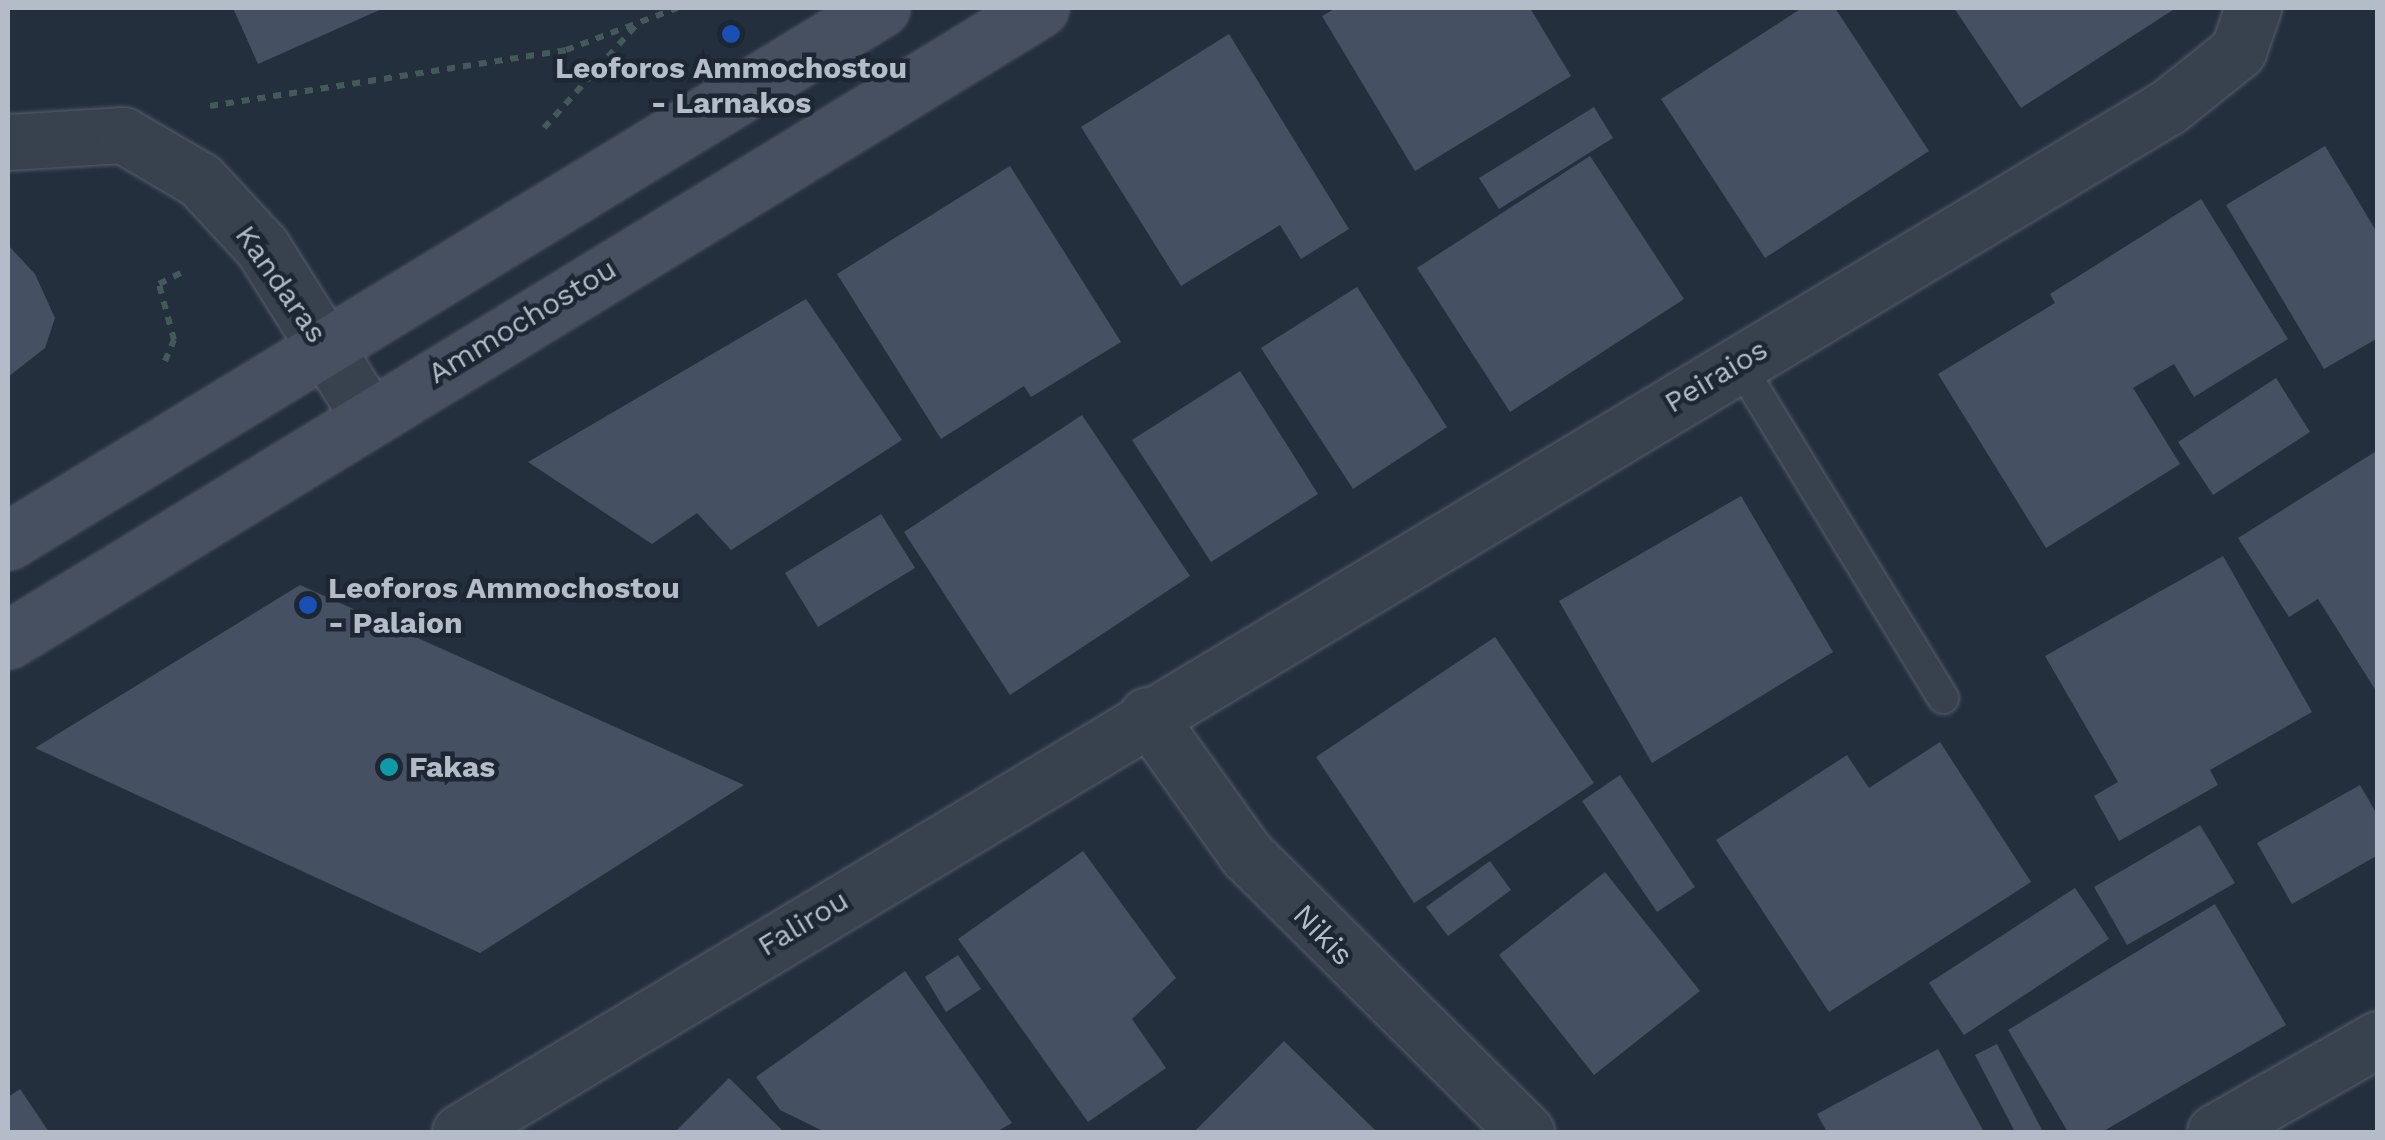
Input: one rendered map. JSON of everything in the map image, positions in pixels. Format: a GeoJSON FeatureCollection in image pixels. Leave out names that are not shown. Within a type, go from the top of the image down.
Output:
{"type":"FeatureCollection","features":[{"type":"Feature","properties":{"kind":"main road"},"geometry":{"type":"LineString","coordinates":[[8,542],[323,345],[880,8]]}},
{"type":"Feature","properties":{"kind":"main road","name":"Ammochostou"},"geometry":{"type":"LineString","coordinates":[[8,640],[368,415],[1040,8]]}},
{"type":"Feature","properties":{"kind":"street","name":"Peiraios"},"geometry":{"type":"LineString","coordinates":[[1147,715],[2220,72],[2248,33],[2253,8]]}},
{"type":"Feature","properties":{"kind":"street","name":"Kandaras"},"geometry":{"type":"LineString","coordinates":[[123,135],[200,180],[251,236],[368,415]]}},
{"type":"Feature","properties":{"kind":"street"},"geometry":{"type":"LineString","coordinates":[[8,142],[123,135]]}},
{"type":"Feature","properties":{"kind":"street","name":"Falirou"},"geometry":{"type":"LineString","coordinates":[[482,1127],[1147,715]]}},
{"type":"Feature","properties":{"kind":"street","name":"Nikis"},"geometry":{"type":"LineString","coordinates":[[1147,715],[1246,854],[1526,1132]]}},
{"type":"Feature","properties":{"kind":"street"},"geometry":{"type":"LineString","coordinates":[[2215,1132],[2378,1039]]}},
{"type":"Feature","properties":{"kind":"lane"},"geometry":{"type":"LineString","coordinates":[[1738,362],[1943,698]]}},
{"type":"Feature","properties":{"kind":"path"},"geometry":{"type":"LineString","coordinates":[[123,135],[183,110],[566,50],[677,8]]}},
{"type":"Feature","properties":{"kind":"path"},"geometry":{"type":"LineString","coordinates":[[534,140],[640,21]]}},
{"type":"Feature","properties":{"kind":"path"},"geometry":{"type":"LineString","coordinates":[[158,284],[251,236]]}},
{"type":"Feature","properties":{"kind":"building"},"geometry":{"type":"Polygon","coordinates":[[[233,8],[384,8],[258,64],[233,8]]]}},
{"type":"Feature","properties":{"kind":"building"},"geometry":{"type":"Polygon","coordinates":[[[1336,8],[1530,8],[1571,76],[1415,171],[1322,16],[1336,8]]]}},
{"type":"Feature","properties":{"kind":"building"},"geometry":{"type":"Polygon","coordinates":[[[1802,8],[1835,8],[1929,151],[1765,258],[1661,99],[1802,8]]]}},
{"type":"Feature","properties":{"kind":"building"},"geometry":{"type":"Polygon","coordinates":[[[1954,8],[2176,8],[2021,108],[1954,8]]]}},
{"type":"Feature","properties":{"kind":"building"},"geometry":{"type":"Polygon","coordinates":[[[1229,34],[1349,229],[1301,259],[1280,225],[1181,286],[1081,127],[1229,34]]]}},
{"type":"Feature","properties":{"kind":"building"},"geometry":{"type":"Polygon","coordinates":[[[1594,107],[1613,138],[1499,209],[1479,178],[1594,107]]]}},
{"type":"Feature","properties":{"kind":"building"},"geometry":{"type":"Polygon","coordinates":[[[2325,146],[2378,234],[2378,338],[2324,369],[2226,205],[2325,146]]]}},
{"type":"Feature","properties":{"kind":"building"},"geometry":{"type":"Polygon","coordinates":[[[1590,156],[1684,299],[1510,412],[1417,268],[1590,156]]]}},
{"type":"Feature","properties":{"kind":"building"},"geometry":{"type":"Polygon","coordinates":[[[1010,166],[1121,342],[1031,397],[1024,386],[941,439],[837,274],[1010,166]]]}},
{"type":"Feature","properties":{"kind":"building"},"geometry":{"type":"Polygon","coordinates":[[[2201,199],[2288,339],[2194,397],[2174,364],[2133,388],[2180,464],[2046,548],[1938,374],[2055,303],[2050,294],[2201,199]]]}},
{"type":"Feature","properties":{"kind":"building"},"geometry":{"type":"Polygon","coordinates":[[[8,245],[35,274],[55,318],[45,348],[8,377],[8,245]]]}},
{"type":"Feature","properties":{"kind":"building"},"geometry":{"type":"Polygon","coordinates":[[[1357,287],[1447,427],[1353,489],[1261,348],[1357,287]]]}},
{"type":"Feature","properties":{"kind":"building"},"geometry":{"type":"Polygon","coordinates":[[[806,299],[902,440],[731,550],[697,513],[652,544],[528,462],[806,299]]]}},
{"type":"Feature","properties":{"kind":"building"},"geometry":{"type":"Polygon","coordinates":[[[1240,371],[1318,494],[1211,562],[1132,440],[1240,371]]]}},
{"type":"Feature","properties":{"kind":"building"},"geometry":{"type":"Polygon","coordinates":[[[2276,378],[2310,432],[2213,495],[2178,442],[2276,378]]]}},
{"type":"Feature","properties":{"kind":"building"},"geometry":{"type":"Polygon","coordinates":[[[1082,415],[1190,576],[1010,695],[904,532],[1082,415]]]}},
{"type":"Feature","properties":{"kind":"building"},"geometry":{"type":"Polygon","coordinates":[[[2378,450],[2378,694],[2318,599],[2289,617],[2238,538],[2378,450]]]}},
{"type":"Feature","properties":{"kind":"building"},"geometry":{"type":"Polygon","coordinates":[[[1741,496],[1833,652],[1652,763],[1559,601],[1741,496]]]}},
{"type":"Feature","properties":{"kind":"building"},"geometry":{"type":"Polygon","coordinates":[[[881,514],[915,568],[818,627],[785,573],[881,514]]]}},
{"type":"Feature","properties":{"kind":"building"},"geometry":{"type":"Polygon","coordinates":[[[2223,556],[2312,712],[2210,770],[2218,785],[2119,841],[2094,796],[2118,782],[2045,656],[2223,556]]]}},
{"type":"Feature","properties":{"kind":"building","name":"Fakas"},"geometry":{"type":"Polygon","coordinates":[[[300,585],[744,785],[480,953],[35,748],[300,585]]]}},
{"type":"Feature","properties":{"kind":"building"},"geometry":{"type":"Polygon","coordinates":[[[1495,637],[1594,783],[1414,903],[1316,757],[1495,637]]]}},
{"type":"Feature","properties":{"kind":"building"},"geometry":{"type":"Polygon","coordinates":[[[1940,742],[2031,882],[1829,1012],[1716,840],[1847,755],[1869,788],[1940,742]]]}},
{"type":"Feature","properties":{"kind":"building"},"geometry":{"type":"Polygon","coordinates":[[[1620,775],[1695,887],[1657,912],[1582,801],[1620,775]]]}},
{"type":"Feature","properties":{"kind":"building"},"geometry":{"type":"Polygon","coordinates":[[[2360,785],[2378,816],[2378,855],[2292,904],[2257,843],[2360,785]]]}},
{"type":"Feature","properties":{"kind":"building"},"geometry":{"type":"Polygon","coordinates":[[[2200,825],[2235,883],[2127,945],[2094,887],[2200,825]]]}},
{"type":"Feature","properties":{"kind":"building"},"geometry":{"type":"Polygon","coordinates":[[[1083,851],[1176,978],[1132,1019],[1166,1068],[1088,1122],[958,939],[1083,851]]]}},
{"type":"Feature","properties":{"kind":"building"},"geometry":{"type":"Polygon","coordinates":[[[1490,861],[1511,890],[1448,936],[1426,907],[1490,861]]]}},
{"type":"Feature","properties":{"kind":"building"},"geometry":{"type":"Polygon","coordinates":[[[1605,872],[1700,991],[1594,1075],[1499,955],[1605,872]]]}},
{"type":"Feature","properties":{"kind":"building"},"geometry":{"type":"Polygon","coordinates":[[[2075,888],[2109,939],[1964,1035],[1929,983],[2075,888]]]}},
{"type":"Feature","properties":{"kind":"building"},"geometry":{"type":"Polygon","coordinates":[[[2215,904],[2286,1025],[2102,1132],[2068,1132],[2008,1030],[2215,904]]]}},
{"type":"Feature","properties":{"kind":"building"},"geometry":{"type":"Polygon","coordinates":[[[958,955],[981,989],[946,1012],[925,977],[958,955]]]}},
{"type":"Feature","properties":{"kind":"building"},"geometry":{"type":"Polygon","coordinates":[[[905,971],[1012,1123],[996,1132],[825,1132],[780,1110],[756,1077],[905,971]]]}},
{"type":"Feature","properties":{"kind":"building"},"geometry":{"type":"Polygon","coordinates":[[[1284,1041],[1377,1132],[1194,1132],[1284,1041]]]}},
{"type":"Feature","properties":{"kind":"building"},"geometry":{"type":"Polygon","coordinates":[[[1997,1044],[2043,1132],[2015,1132],[1975,1055],[1997,1044]]]}},
{"type":"Feature","properties":{"kind":"building"},"geometry":{"type":"Polygon","coordinates":[[[1938,1049],[1984,1132],[1827,1132],[1817,1114],[1938,1049]]]}},
{"type":"Feature","properties":{"kind":"building"},"geometry":{"type":"Polygon","coordinates":[[[729,1078],[784,1132],[675,1132],[729,1078]]]}},
{"type":"Feature","properties":{"kind":"building"},"geometry":{"type":"Polygon","coordinates":[[[20,1089],[49,1132],[8,1132],[8,1097],[20,1089]]]}},
{"type":"Feature","properties":{"kind":"place","name":"Leoforos Ammochostou - Larnakos"},"geometry":{"type":"Point","coordinates":[731,34]}},
{"type":"Feature","properties":{"kind":"place","name":"Leoforos Ammochostou - Palaion"},"geometry":{"type":"Point","coordinates":[308,605]}},
{"type":"Feature","properties":{"kind":"place","name":"Fakas"},"geometry":{"type":"Point","coordinates":[389,767]}}]}
